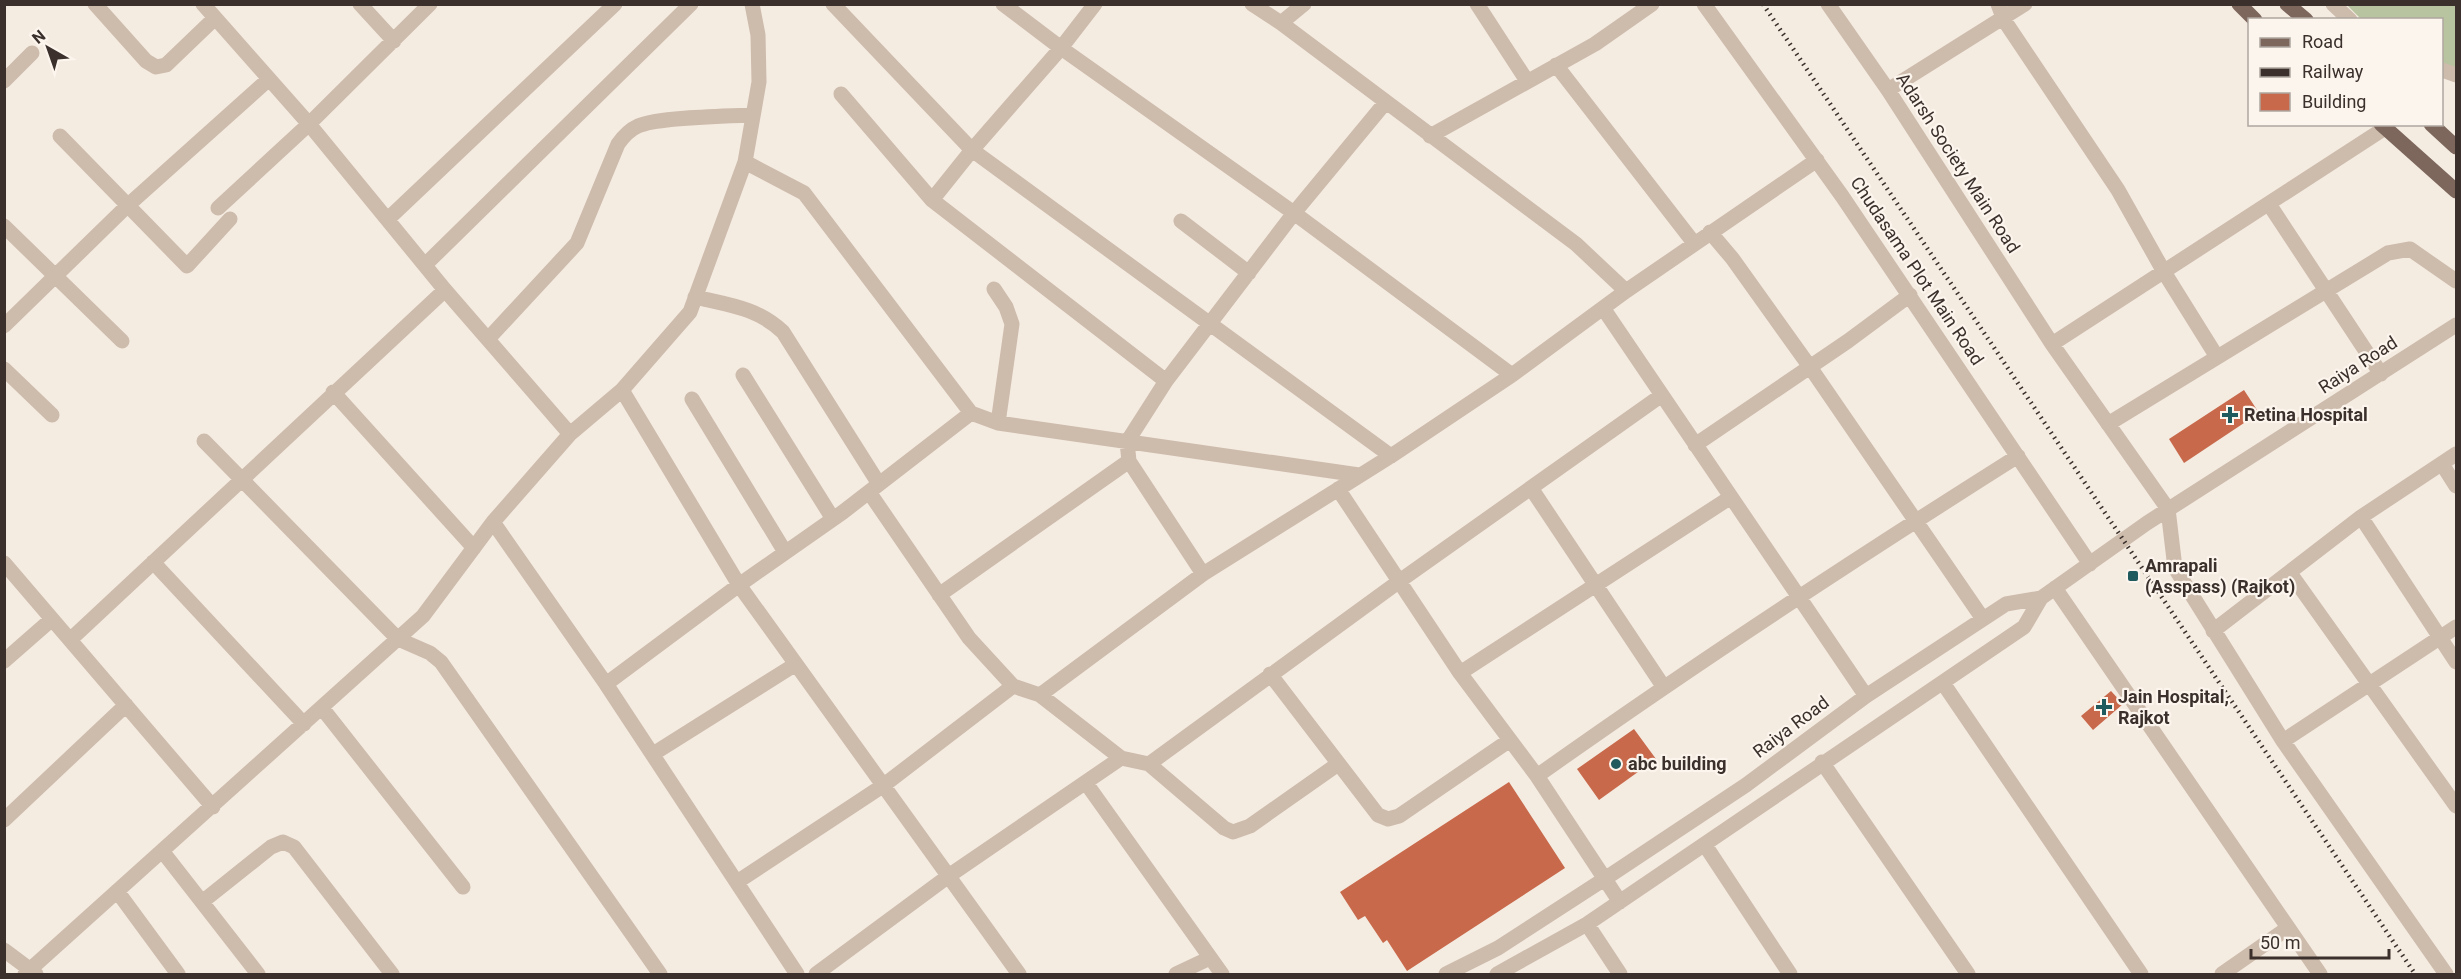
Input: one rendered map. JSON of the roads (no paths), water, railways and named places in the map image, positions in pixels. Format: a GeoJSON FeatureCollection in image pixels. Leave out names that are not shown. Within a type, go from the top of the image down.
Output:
{"type":"FeatureCollection","features":[{"type":"Feature","properties":{"kind":"main road"},"geometry":{"type":"LineString","coordinates":[[2239,4],[2253,18]]}},
{"type":"Feature","properties":{"kind":"main road"},"geometry":{"type":"LineString","coordinates":[[2287,4],[2304,18]]}},
{"type":"Feature","properties":{"kind":"main road"},"geometry":{"type":"LineString","coordinates":[[2383,126],[2457,191]]}},
{"type":"Feature","properties":{"kind":"main road"},"geometry":{"type":"LineString","coordinates":[[2433,126],[2457,147]]}},
{"type":"Feature","properties":{"kind":"street"},"geometry":{"type":"LineString","coordinates":[[95,4],[146,61],[156,67],[166,65],[214,18]]}},
{"type":"Feature","properties":{"kind":"street"},"geometry":{"type":"LineString","coordinates":[[203,4],[309,124],[445,290],[570,434]]}},
{"type":"Feature","properties":{"kind":"street"},"geometry":{"type":"LineString","coordinates":[[360,4],[394,41]]}},
{"type":"Feature","properties":{"kind":"street"},"geometry":{"type":"LineString","coordinates":[[218,208],[309,124],[430,4]]}},
{"type":"Feature","properties":{"kind":"street"},"geometry":{"type":"LineString","coordinates":[[388,219],[615,4]]}},
{"type":"Feature","properties":{"kind":"street"},"geometry":{"type":"LineString","coordinates":[[426,264],[692,4]]}},
{"type":"Feature","properties":{"kind":"street"},"geometry":{"type":"LineString","coordinates":[[4,950],[31,973],[117,891],[423,616],[493,522],[570,434],[622,390],[690,312],[745,162],[759,82],[758,35],[753,4]]}},
{"type":"Feature","properties":{"kind":"street"},"geometry":{"type":"LineString","coordinates":[[833,4],[972,150],[1391,456]]}},
{"type":"Feature","properties":{"kind":"street"},"geometry":{"type":"LineString","coordinates":[[1003,4],[1060,48],[1294,213],[1512,375]]}},
{"type":"Feature","properties":{"kind":"street"},"geometry":{"type":"LineString","coordinates":[[932,200],[1095,4]]}},
{"type":"Feature","properties":{"kind":"street"},"geometry":{"type":"LineString","coordinates":[[1252,4],[1281,23],[1576,244],[1626,291]]}},
{"type":"Feature","properties":{"kind":"street"},"geometry":{"type":"LineString","coordinates":[[1281,23],[1304,4]]}},
{"type":"Feature","properties":{"kind":"street"},"geometry":{"type":"LineString","coordinates":[[1477,4],[1527,81]]}},
{"type":"Feature","properties":{"kind":"street"},"geometry":{"type":"LineString","coordinates":[[1430,136],[1594,44],[1652,4]]}},
{"type":"Feature","properties":{"kind":"street","name":"Chudasama Plot Main Road"},"geometry":{"type":"LineString","coordinates":[[1704,4],[1817,160],[2090,564]]}},
{"type":"Feature","properties":{"kind":"street","name":"Adarsh Society Main Road"},"geometry":{"type":"LineString","coordinates":[[1828,4],[1888,90],[2052,344],[2168,509]]}},
{"type":"Feature","properties":{"kind":"street"},"geometry":{"type":"LineString","coordinates":[[1998,4],[2004,20],[2118,190],[2164,272],[2217,357]]}},
{"type":"Feature","properties":{"kind":"street"},"geometry":{"type":"LineString","coordinates":[[1888,90],[2004,20],[2025,4]]}},
{"type":"Feature","properties":{"kind":"street"},"geometry":{"type":"LineString","coordinates":[[2333,4],[2348,18]]}},
{"type":"Feature","properties":{"kind":"street"},"geometry":{"type":"LineString","coordinates":[[4,81],[32,53]]}},
{"type":"Feature","properties":{"kind":"street"},"geometry":{"type":"LineString","coordinates":[[1556,65],[1694,243]]}},
{"type":"Feature","properties":{"kind":"street"},"geometry":{"type":"LineString","coordinates":[[4,326],[126,207],[269,80]]}},
{"type":"Feature","properties":{"kind":"street"},"geometry":{"type":"LineString","coordinates":[[841,94],[932,200],[1166,381]]}},
{"type":"Feature","properties":{"kind":"street"},"geometry":{"type":"LineString","coordinates":[[1203,574],[1129,461],[1126,442],[1166,381],[1294,213],[1384,102]]}},
{"type":"Feature","properties":{"kind":"street"},"geometry":{"type":"LineString","coordinates":[[488,339],[577,243],[618,144],[626,133],[639,125],[658,122],[753,114]]}},
{"type":"Feature","properties":{"kind":"street"},"geometry":{"type":"LineString","coordinates":[[2052,344],[2269,204],[2383,126]]}},
{"type":"Feature","properties":{"kind":"street"},"geometry":{"type":"LineString","coordinates":[[60,136],[126,207],[187,266],[230,219]]}},
{"type":"Feature","properties":{"kind":"street"},"geometry":{"type":"LineString","coordinates":[[1040,694],[1203,574],[1391,456],[1512,375],[1694,243],[1817,160]]}},
{"type":"Feature","properties":{"kind":"street"},"geometry":{"type":"LineString","coordinates":[[745,162],[804,192],[971,413],[998,423],[1359,476]]}},
{"type":"Feature","properties":{"kind":"street"},"geometry":{"type":"LineString","coordinates":[[2269,204],[2324,292],[2381,374]]}},
{"type":"Feature","properties":{"kind":"street"},"geometry":{"type":"LineString","coordinates":[[1181,221],[1249,273]]}},
{"type":"Feature","properties":{"kind":"street"},"geometry":{"type":"LineString","coordinates":[[4,226],[122,341]]}},
{"type":"Feature","properties":{"kind":"street"},"geometry":{"type":"LineString","coordinates":[[1710,232],[1732,258],[1809,367],[1983,619]]}},
{"type":"Feature","properties":{"kind":"street"},"geometry":{"type":"LineString","coordinates":[[2108,424],[2388,253],[2410,249],[2457,281]]}},
{"type":"Feature","properties":{"kind":"street"},"geometry":{"type":"LineString","coordinates":[[994,289],[1006,307],[1012,324],[998,423]]}},
{"type":"Feature","properties":{"kind":"street"},"geometry":{"type":"LineString","coordinates":[[70,640],[333,392],[445,290]]}},
{"type":"Feature","properties":{"kind":"street"},"geometry":{"type":"LineString","coordinates":[[1695,444],[1910,295]]}},
{"type":"Feature","properties":{"kind":"street"},"geometry":{"type":"LineString","coordinates":[[695,297],[752,310],[769,319],[783,332],[939,595],[969,638],[1013,686],[1040,694],[1121,758],[1149,764],[1224,828],[1233,832],[1250,826],[1338,764]]}},
{"type":"Feature","properties":{"kind":"street"},"geometry":{"type":"LineString","coordinates":[[1603,308],[1866,696]]}},
{"type":"Feature","properties":{"kind":"street","name":"Raiya Road"},"geometry":{"type":"LineString","coordinates":[[1497,975],[1587,924],[1705,846],[1822,762],[2024,627],[2041,598],[2168,509],[2457,325]]}},
{"type":"Feature","properties":{"kind":"street"},"geometry":{"type":"LineString","coordinates":[[4,369],[52,415]]}},
{"type":"Feature","properties":{"kind":"street"},"geometry":{"type":"LineString","coordinates":[[743,375],[833,519]]}},
{"type":"Feature","properties":{"kind":"street"},"geometry":{"type":"LineString","coordinates":[[622,390],[739,585],[950,875],[1019,975]]}},
{"type":"Feature","properties":{"kind":"street"},"geometry":{"type":"LineString","coordinates":[[333,392],[474,548]]}},
{"type":"Feature","properties":{"kind":"street"},"geometry":{"type":"LineString","coordinates":[[1149,764],[1401,580],[1662,396]]}},
{"type":"Feature","properties":{"kind":"street"},"geometry":{"type":"LineString","coordinates":[[692,399],[785,552]]}},
{"type":"Feature","properties":{"kind":"street"},"geometry":{"type":"LineString","coordinates":[[606,684],[739,585],[833,519],[971,413]]}},
{"type":"Feature","properties":{"kind":"street"},"geometry":{"type":"LineString","coordinates":[[204,441],[398,639],[430,653],[441,662],[660,975]]}},
{"type":"Feature","properties":{"kind":"street"},"geometry":{"type":"LineString","coordinates":[[2213,631],[2361,517],[2457,454]]}},
{"type":"Feature","properties":{"kind":"street"},"geometry":{"type":"LineString","coordinates":[[1537,776],[1663,686],[1798,596],[2018,456]]}},
{"type":"Feature","properties":{"kind":"street"},"geometry":{"type":"LineString","coordinates":[[939,595],[1129,461]]}},
{"type":"Feature","properties":{"kind":"street"},"geometry":{"type":"LineString","coordinates":[[2442,464],[2457,486]]}},
{"type":"Feature","properties":{"kind":"street"},"geometry":{"type":"LineString","coordinates":[[1531,488],[1663,686]]}},
{"type":"Feature","properties":{"kind":"street"},"geometry":{"type":"LineString","coordinates":[[1338,489],[1401,580],[1460,673],[1537,776],[1620,902]]}},
{"type":"Feature","properties":{"kind":"street"},"geometry":{"type":"LineString","coordinates":[[1460,673],[1731,497]]}},
{"type":"Feature","properties":{"kind":"street"},"geometry":{"type":"LineString","coordinates":[[2168,509],[2175,568],[2283,741],[2446,975]]}},
{"type":"Feature","properties":{"kind":"street"},"geometry":{"type":"LineString","coordinates":[[2361,517],[2457,662]]}},
{"type":"Feature","properties":{"kind":"street"},"geometry":{"type":"LineString","coordinates":[[493,522],[653,754],[797,975]]}},
{"type":"Feature","properties":{"kind":"street"},"geometry":{"type":"LineString","coordinates":[[153,562],[304,724]]}},
{"type":"Feature","properties":{"kind":"street"},"geometry":{"type":"LineString","coordinates":[[4,563],[213,807]]}},
{"type":"Feature","properties":{"kind":"street"},"geometry":{"type":"LineString","coordinates":[[2290,573],[2457,806]]}},
{"type":"Feature","properties":{"kind":"street"},"geometry":{"type":"LineString","coordinates":[[2055,588],[2320,975]]}},
{"type":"Feature","properties":{"kind":"street","name":"Raiya Road"},"geometry":{"type":"LineString","coordinates":[[1446,975],[1498,948],[1606,878],[1746,785],[1866,696],[2006,604],[2041,598]]}},
{"type":"Feature","properties":{"kind":"street"},"geometry":{"type":"LineString","coordinates":[[4,661],[52,619]]}},
{"type":"Feature","properties":{"kind":"street"},"geometry":{"type":"LineString","coordinates":[[2283,741],[2457,627]]}},
{"type":"Feature","properties":{"kind":"street"},"geometry":{"type":"LineString","coordinates":[[653,754],[796,664]]}},
{"type":"Feature","properties":{"kind":"street"},"geometry":{"type":"LineString","coordinates":[[1270,674],[1378,815],[1388,819],[1399,816],[1510,740]]}},
{"type":"Feature","properties":{"kind":"street"},"geometry":{"type":"LineString","coordinates":[[1943,683],[2141,975]]}},
{"type":"Feature","properties":{"kind":"street"},"geometry":{"type":"LineString","coordinates":[[737,882],[884,785],[1013,686]]}},
{"type":"Feature","properties":{"kind":"street"},"geometry":{"type":"LineString","coordinates":[[4,820],[126,705]]}},
{"type":"Feature","properties":{"kind":"street"},"geometry":{"type":"LineString","coordinates":[[322,708],[463,886]]}},
{"type":"Feature","properties":{"kind":"street"},"geometry":{"type":"LineString","coordinates":[[816,975],[950,875],[1121,758]]}},
{"type":"Feature","properties":{"kind":"street"},"geometry":{"type":"LineString","coordinates":[[1822,762],[1968,975]]}},
{"type":"Feature","properties":{"kind":"street"},"geometry":{"type":"LineString","coordinates":[[1086,783],[1221,975]]}},
{"type":"Feature","properties":{"kind":"street"},"geometry":{"type":"LineString","coordinates":[[202,902],[271,847],[283,842],[294,847],[392,975]]}},
{"type":"Feature","properties":{"kind":"street"},"geometry":{"type":"LineString","coordinates":[[1705,846],[1790,975]]}},
{"type":"Feature","properties":{"kind":"street"},"geometry":{"type":"LineString","coordinates":[[163,852],[258,975]]}},
{"type":"Feature","properties":{"kind":"street"},"geometry":{"type":"LineString","coordinates":[[117,891],[178,975]]}},
{"type":"Feature","properties":{"kind":"street"},"geometry":{"type":"LineString","coordinates":[[1587,924],[1620,975]]}},
{"type":"Feature","properties":{"kind":"street"},"geometry":{"type":"LineString","coordinates":[[2222,975],[2288,928]]}},
{"type":"Feature","properties":{"kind":"street"},"geometry":{"type":"LineString","coordinates":[[1176,975],[1210,958]]}},
{"type":"Feature","properties":{"kind":"railway"},"geometry":{"type":"LineString","coordinates":[[1763,4],[2415,974]]}},
{"type":"Feature","properties":{"kind":"place","name":"Retina Hospital"},"geometry":{"type":"Point","coordinates":[2230,415]}},
{"type":"Feature","properties":{"kind":"place","name":"Amrapali (Asspass) (Rajkot)"},"geometry":{"type":"Point","coordinates":[2133,576]}},
{"type":"Feature","properties":{"kind":"place","name":"Jain Hospital, Rajkot"},"geometry":{"type":"Point","coordinates":[2104,707]}},
{"type":"Feature","properties":{"kind":"place","name":"abc building"},"geometry":{"type":"Point","coordinates":[1616,764]}}]}
